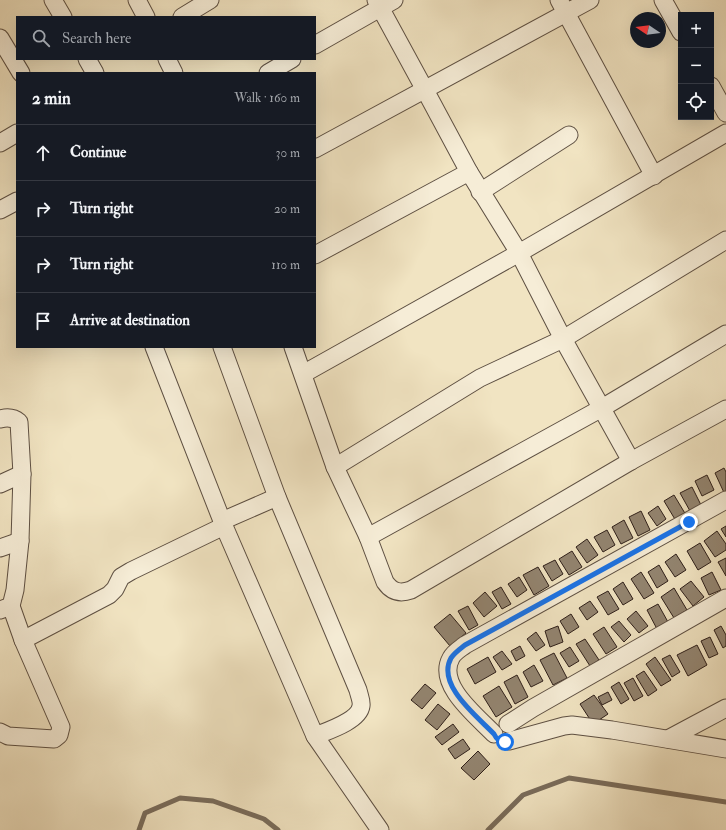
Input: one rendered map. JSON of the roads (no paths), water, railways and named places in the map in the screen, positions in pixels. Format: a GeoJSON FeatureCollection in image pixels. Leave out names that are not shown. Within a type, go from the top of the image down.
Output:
{"type":"FeatureCollection","features":[{"type":"Feature","properties":{"kind":"street"},"geometry":{"type":"LineString","coordinates":[[53,0],[62,16]]}},
{"type":"Feature","properties":{"kind":"street"},"geometry":{"type":"LineString","coordinates":[[138,0],[146,16]]}},
{"type":"Feature","properties":{"kind":"street"},"geometry":{"type":"LineString","coordinates":[[184,16],[210,0]]}},
{"type":"Feature","properties":{"kind":"street"},"geometry":{"type":"LineString","coordinates":[[316,148],[426,90],[562,6],[590,0]]}},
{"type":"Feature","properties":{"kind":"street"},"geometry":{"type":"LineString","coordinates":[[663,0],[678,27]]}},
{"type":"Feature","properties":{"kind":"street"},"geometry":{"type":"LineString","coordinates":[[316,44],[383,2],[468,172],[519,253],[563,339],[631,461]]}},
{"type":"Feature","properties":{"kind":"street"},"geometry":{"type":"LineString","coordinates":[[562,6],[654,176]]}},
{"type":"Feature","properties":{"kind":"street"},"geometry":{"type":"LineString","coordinates":[[0,38],[20,72]]}},
{"type":"Feature","properties":{"kind":"street"},"geometry":{"type":"LineString","coordinates":[[88,60],[94,72]]}},
{"type":"Feature","properties":{"kind":"street"},"geometry":{"type":"LineString","coordinates":[[168,60],[174,72]]}},
{"type":"Feature","properties":{"kind":"street"},"geometry":{"type":"LineString","coordinates":[[270,72],[290,60]]}},
{"type":"Feature","properties":{"kind":"street"},"geometry":{"type":"LineString","coordinates":[[714,91],[726,113]]}},
{"type":"Feature","properties":{"kind":"street"},"geometry":{"type":"LineString","coordinates":[[303,374],[519,253],[726,133]]}},
{"type":"Feature","properties":{"kind":"street"},"geometry":{"type":"LineString","coordinates":[[0,143],[16,134]]}},
{"type":"Feature","properties":{"kind":"street"},"geometry":{"type":"LineString","coordinates":[[480,192],[569,135]]}},
{"type":"Feature","properties":{"kind":"street"},"geometry":{"type":"LineString","coordinates":[[316,255],[468,172]]}},
{"type":"Feature","properties":{"kind":"street"},"geometry":{"type":"LineString","coordinates":[[0,210],[16,202]]}},
{"type":"Feature","properties":{"kind":"street"},"geometry":{"type":"LineString","coordinates":[[335,467],[480,378],[563,339],[726,240]]}},
{"type":"Feature","properties":{"kind":"street"},"geometry":{"type":"LineString","coordinates":[[368,537],[602,408],[726,334]]}},
{"type":"Feature","properties":{"kind":"street"},"geometry":{"type":"LineString","coordinates":[[154,348],[223,523],[315,736],[380,830]]}},
{"type":"Feature","properties":{"kind":"street"},"geometry":{"type":"LineString","coordinates":[[222,348],[277,497],[361,700],[361,706],[358,713],[352,719],[315,736]]}},
{"type":"Feature","properties":{"kind":"street"},"geometry":{"type":"LineString","coordinates":[[293,348],[335,467],[368,537],[386,582],[390,588],[396,592],[411,590],[631,461],[726,409]]}},
{"type":"Feature","properties":{"kind":"street"},"geometry":{"type":"LineString","coordinates":[[0,419],[8,417],[19,422],[22,474],[20,541],[15,590],[5,608],[23,640],[61,728],[59,735],[54,739],[8,736],[0,732]]}},
{"type":"Feature","properties":{"kind":"street"},"geometry":{"type":"LineString","coordinates":[[0,484],[22,474]]}},
{"type":"Feature","properties":{"kind":"street"},"geometry":{"type":"LineString","coordinates":[[23,640],[109,595],[116,589],[121,577],[131,571],[223,523],[277,497]]}},
{"type":"Feature","properties":{"kind":"street"},"geometry":{"type":"LineString","coordinates":[[726,500],[465,645],[451,658],[448,666],[448,674],[452,688],[462,702],[504,733],[572,725],[726,748]]}},
{"type":"Feature","properties":{"kind":"street"},"geometry":{"type":"LineString","coordinates":[[0,548],[20,541]]}},
{"type":"Feature","properties":{"kind":"street"},"geometry":{"type":"LineString","coordinates":[[504,733],[533,708],[726,598]]}},
{"type":"Feature","properties":{"kind":"street"},"geometry":{"type":"LineString","coordinates":[[668,739],[726,708]]}},
{"type":"Feature","properties":{"kind":"waterway"},"geometry":{"type":"LineString","coordinates":[[488,830],[523,795],[569,778],[726,802]]}},
{"type":"Feature","properties":{"kind":"waterway"},"geometry":{"type":"LineString","coordinates":[[139,830],[145,813],[180,798],[213,801],[264,819],[278,830]]}}]}
